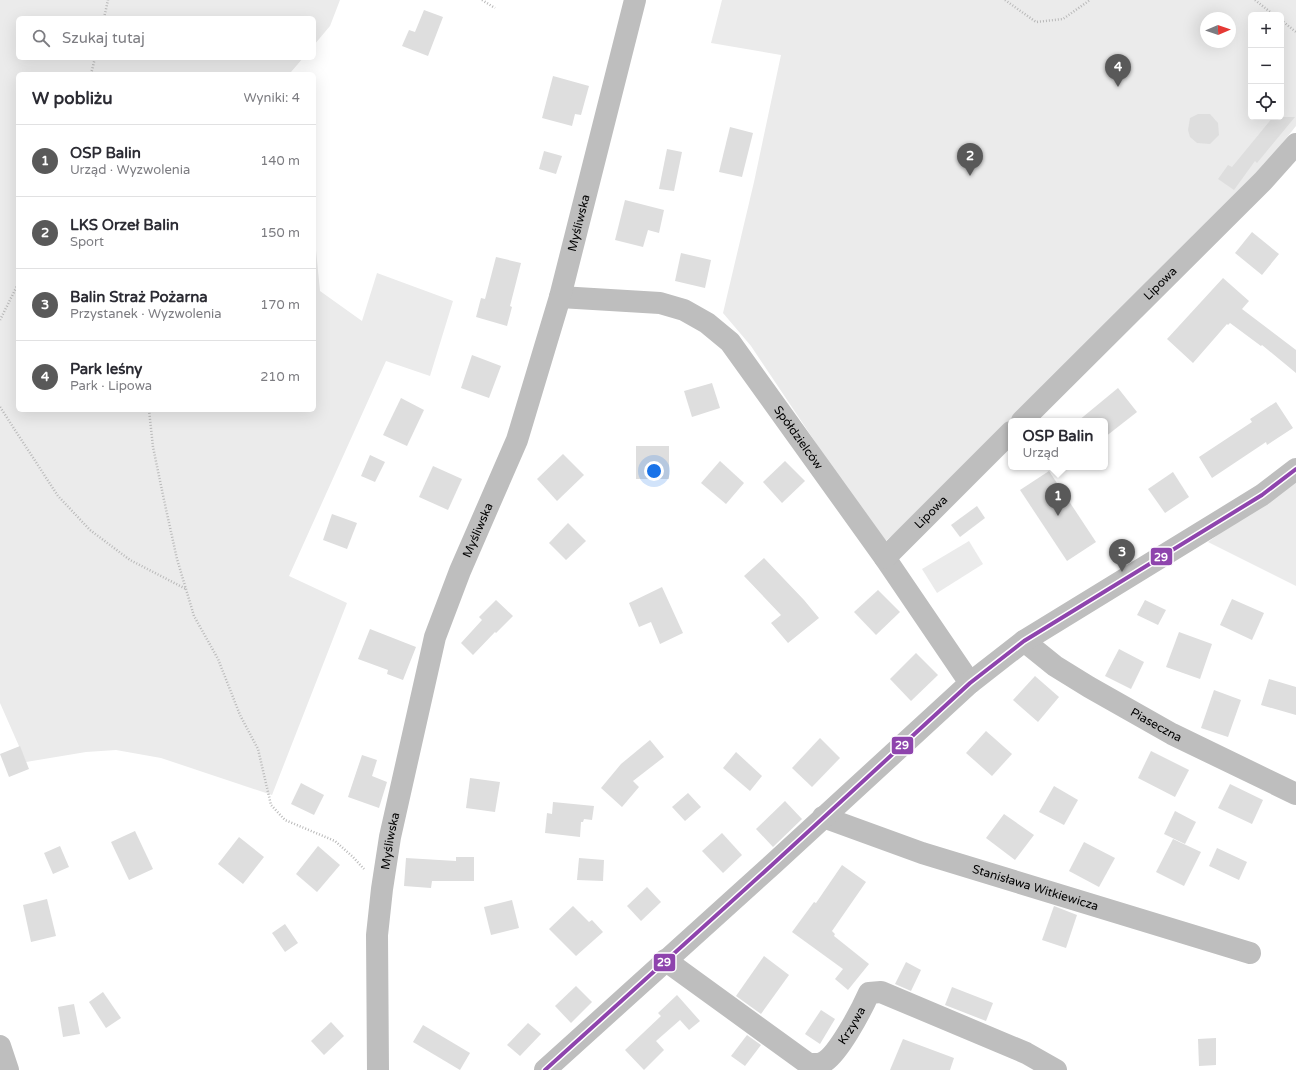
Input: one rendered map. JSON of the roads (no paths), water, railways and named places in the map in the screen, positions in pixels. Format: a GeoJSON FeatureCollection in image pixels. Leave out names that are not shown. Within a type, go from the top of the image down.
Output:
{"type":"FeatureCollection","features":[{"type":"Feature","properties":{"kind":"street","name":"Myśliwska"},"geometry":{"type":"LineString","coordinates":[[378,1070],[377,935],[382,889],[390,837],[435,637],[460,571],[517,440],[560,297],[635,0]]}},
{"type":"Feature","properties":{"kind":"street","name":"Lipowa"},"geometry":{"type":"LineString","coordinates":[[1025,418],[1263,181],[1296,144]]}},
{"type":"Feature","properties":{"kind":"street","name":"Spółdzielców"},"geometry":{"type":"LineString","coordinates":[[560,297],[660,303],[684,310],[708,323],[730,342],[885,558],[970,683]]}},
{"type":"Feature","properties":{"kind":"street","name":"Lipowa"},"geometry":{"type":"LineString","coordinates":[[885,558],[1008,435]]}},
{"type":"Feature","properties":{"kind":"street"},"geometry":{"type":"LineString","coordinates":[[545,1070],[970,683],[1024,641],[1262,495],[1296,469]]}},
{"type":"Feature","properties":{"kind":"street","name":"Piaseczna"},"geometry":{"type":"LineString","coordinates":[[1024,641],[1055,666],[1166,731],[1296,794]]}},
{"type":"Feature","properties":{"kind":"street","name":"Stanisława Witkiewicza"},"geometry":{"type":"LineString","coordinates":[[823,817],[922,853],[1250,953]]}},
{"type":"Feature","properties":{"kind":"street","name":"Krzywa"},"geometry":{"type":"LineString","coordinates":[[665,960],[807,1063],[814,1065],[821,1064],[828,1059],[845,1037],[869,993],[881,992],[1026,1053],[1056,1070]]}},
{"type":"Feature","properties":{"kind":"street"},"geometry":{"type":"LineString","coordinates":[[0,1046],[8,1070]]}},
{"type":"Feature","properties":{"kind":"place","name":"Park leśny"},"geometry":{"type":"Point","coordinates":[1118,87]}},
{"type":"Feature","properties":{"kind":"place","name":"LKS Orzeł Balin"},"geometry":{"type":"Point","coordinates":[970,176]}},
{"type":"Feature","properties":{"kind":"place","name":"OSP Balin"},"geometry":{"type":"Point","coordinates":[1058,516]}},
{"type":"Feature","properties":{"kind":"place","name":"Balin Straż Pożarna"},"geometry":{"type":"Point","coordinates":[1122,572]}}]}
